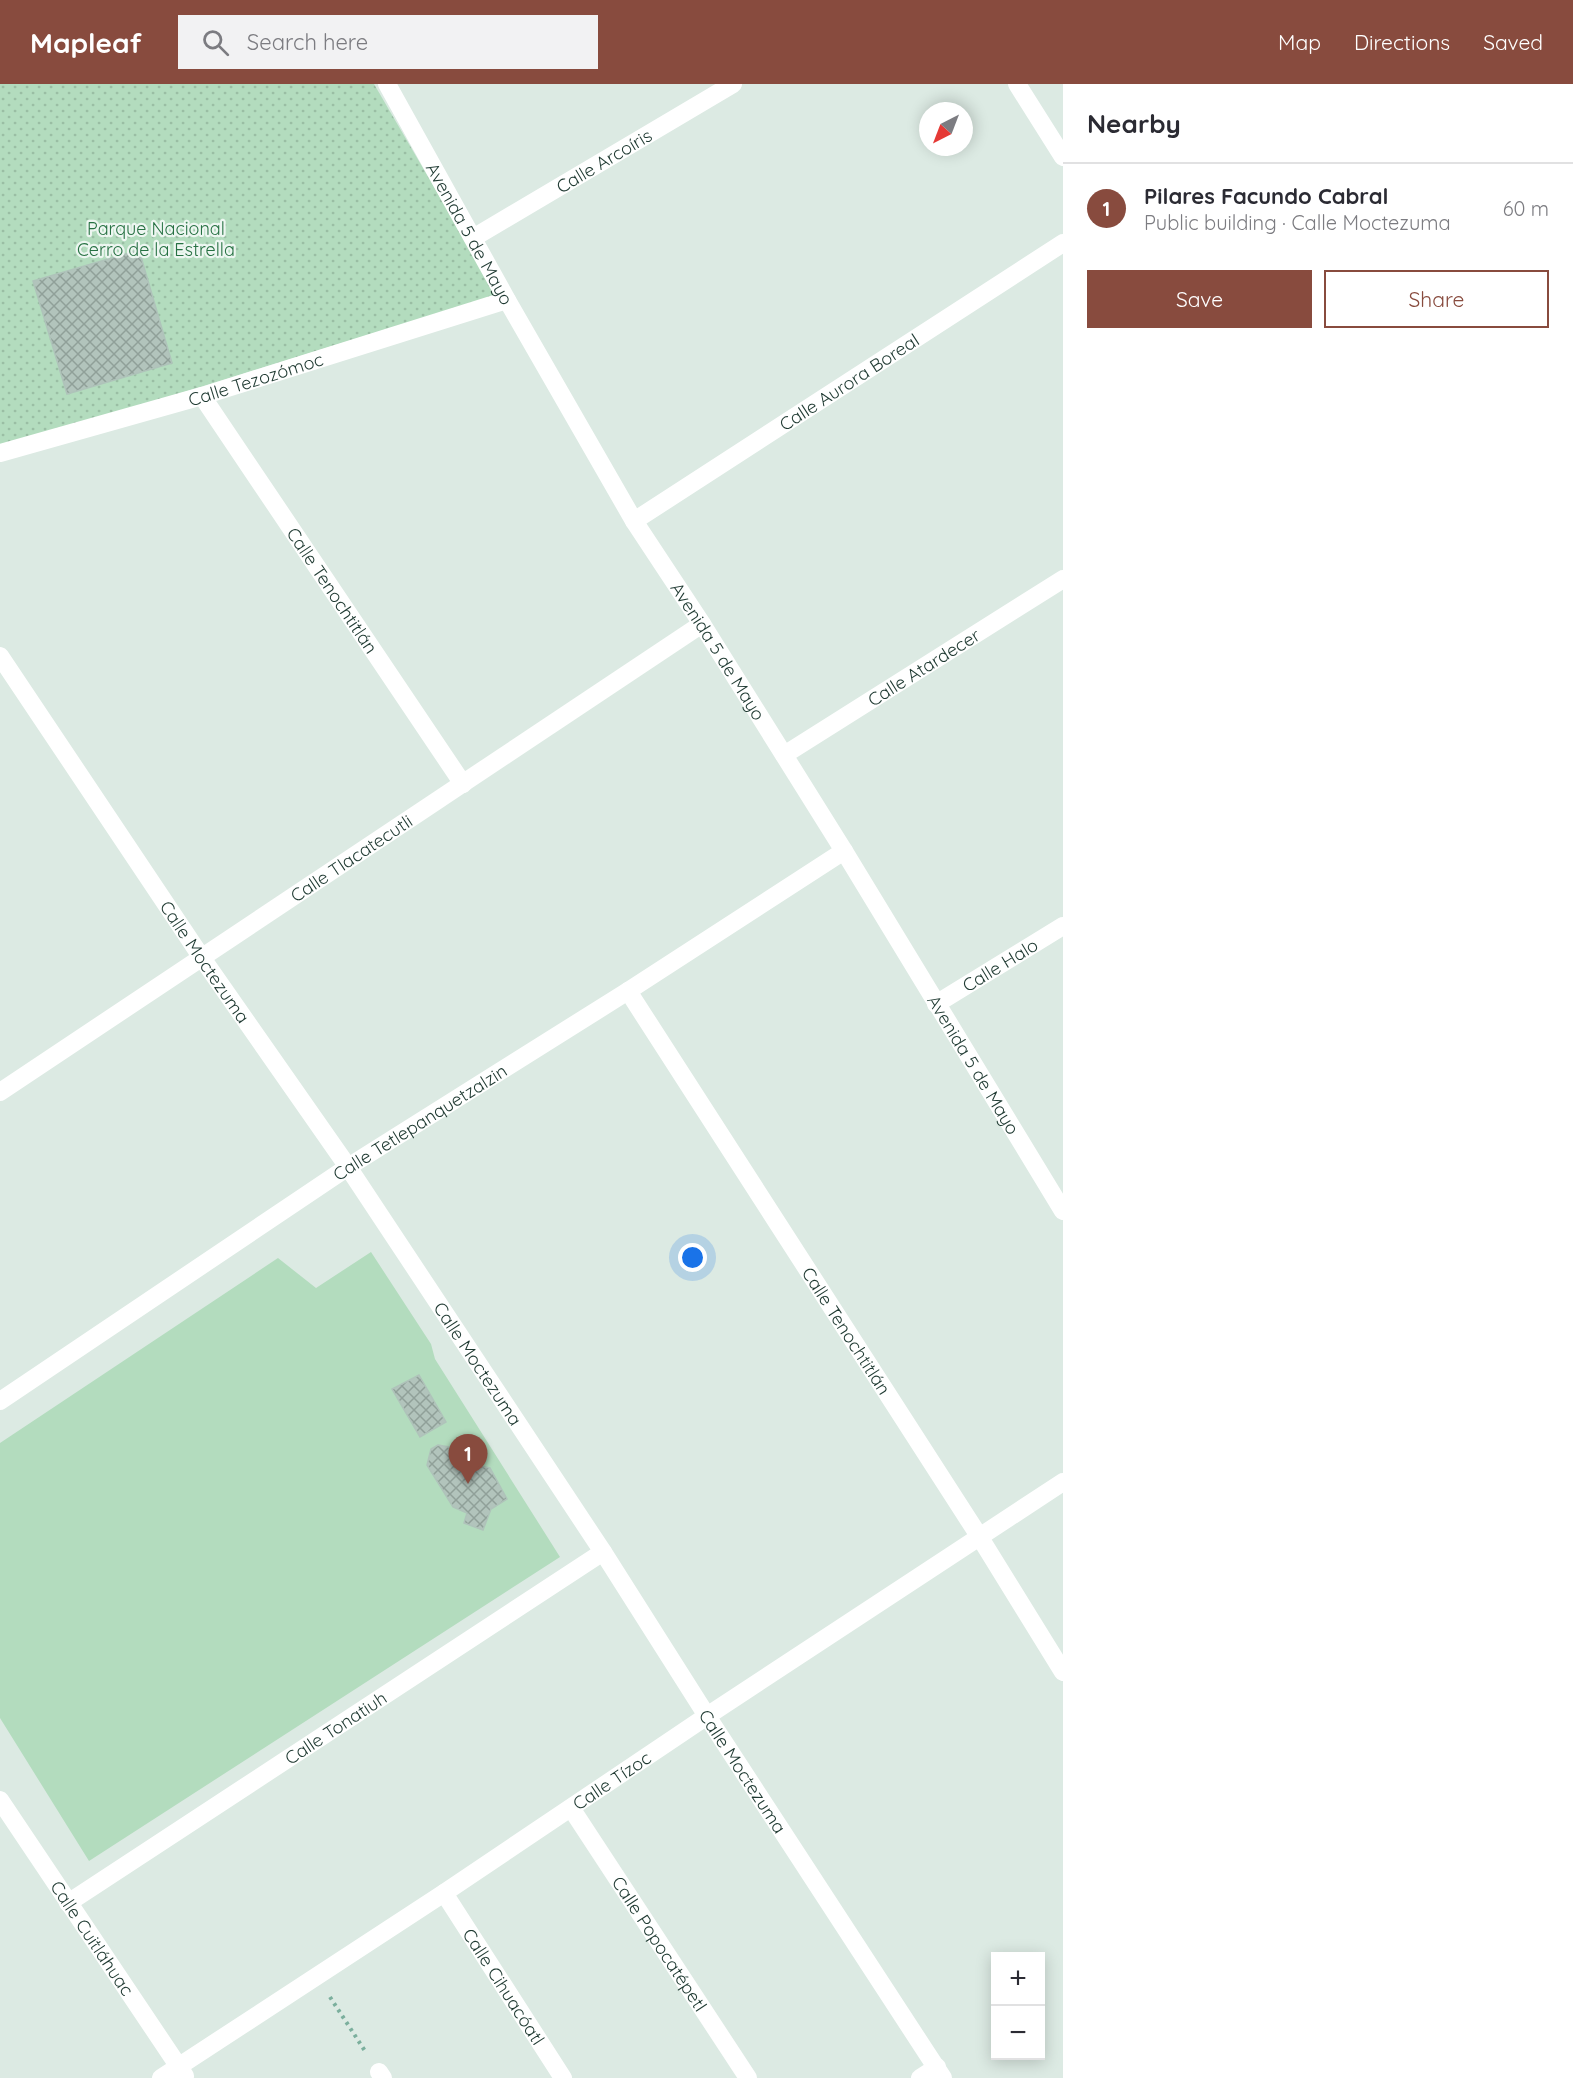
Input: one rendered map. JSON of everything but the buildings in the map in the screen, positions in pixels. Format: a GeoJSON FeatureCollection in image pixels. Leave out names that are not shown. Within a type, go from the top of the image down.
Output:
{"type":"FeatureCollection","features":[{"type":"Feature","properties":{"kind":"street","name":"Avenida 5 de Mayo"},"geometry":{"type":"LineString","coordinates":[[387,84],[507,300],[634,520],[844,851],[1063,1211]]}},
{"type":"Feature","properties":{"kind":"street","name":"Calle Arcoíris"},"geometry":{"type":"LineString","coordinates":[[473,238],[733,84]]}},
{"type":"Feature","properties":{"kind":"street"},"geometry":{"type":"LineString","coordinates":[[1017,84],[1063,157]]}},
{"type":"Feature","properties":{"kind":"street","name":"Calle Aurora Boreal"},"geometry":{"type":"LineString","coordinates":[[634,520],[1063,243]]}},
{"type":"Feature","properties":{"kind":"street","name":"Calle Tezozómoc"},"geometry":{"type":"LineString","coordinates":[[0,453],[202,396],[507,300]]}},
{"type":"Feature","properties":{"kind":"street","name":"Calle Tenochtitlán"},"geometry":{"type":"LineString","coordinates":[[202,396],[463,784]]}},
{"type":"Feature","properties":{"kind":"street","name":"Calle Atardecer"},"geometry":{"type":"LineString","coordinates":[[784,755],[1063,579]]}},
{"type":"Feature","properties":{"kind":"street","name":"Calle Tlacatecutli"},"geometry":{"type":"LineString","coordinates":[[0,1092],[702,624]]}},
{"type":"Feature","properties":{"kind":"street","name":"Calle Moctezuma"},"geometry":{"type":"LineString","coordinates":[[0,656],[202,958],[348,1167],[603,1552],[940,2073]]}},
{"type":"Feature","properties":{"kind":"street","name":"Calle Tetlepanquetzalzin"},"geometry":{"type":"LineString","coordinates":[[0,1401],[348,1167],[628,991],[844,851]]}},
{"type":"Feature","properties":{"kind":"street","name":"Calle Halo"},"geometry":{"type":"LineString","coordinates":[[936,1004],[1063,926]]}},
{"type":"Feature","properties":{"kind":"street","name":"Calle Tenochtitlán"},"geometry":{"type":"LineString","coordinates":[[628,991],[979,1536],[1063,1672]]}},
{"type":"Feature","properties":{"kind":"street","name":"Calle Tízoc"},"geometry":{"type":"LineString","coordinates":[[161,2078],[182,2073],[316,1976],[1063,1482]]}},
{"type":"Feature","properties":{"kind":"street","name":"Calle Tonatiuh"},"geometry":{"type":"LineString","coordinates":[[68,1903],[603,1552]]}},
{"type":"Feature","properties":{"kind":"street","name":"Calle Cuitláhuac"},"geometry":{"type":"LineString","coordinates":[[0,1800],[182,2073]]}},
{"type":"Feature","properties":{"kind":"street","name":"Calle Popocatépetl"},"geometry":{"type":"LineString","coordinates":[[572,1808],[748,2078]]}},
{"type":"Feature","properties":{"kind":"street","name":"Calle Cihuacóatl"},"geometry":{"type":"LineString","coordinates":[[444,1893],[563,2078]]}},
{"type":"Feature","properties":{"kind":"street"},"geometry":{"type":"LineString","coordinates":[[920,2078],[940,2073]]}},
{"type":"Feature","properties":{"kind":"path"},"geometry":{"type":"LineString","coordinates":[[316,1976],[381,2075]]}},
{"type":"Feature","properties":{"kind":"green space","name":"Parque Nacional Cerro de la Estrella"},"geometry":{"type":"Polygon","coordinates":[[[0,84],[374,84],[497,295],[0,449],[0,84]]]}},
{"type":"Feature","properties":{"kind":"green space"},"geometry":{"type":"Polygon","coordinates":[[[371,1252],[431,1344],[435,1359],[560,1557],[89,1861],[0,1718],[0,1443],[278,1258],[316,1288],[371,1252]]]}},
{"type":"Feature","properties":{"kind":"place","name":"Pilares Facundo Cabral"},"geometry":{"type":"Point","coordinates":[468,1484]}}]}
